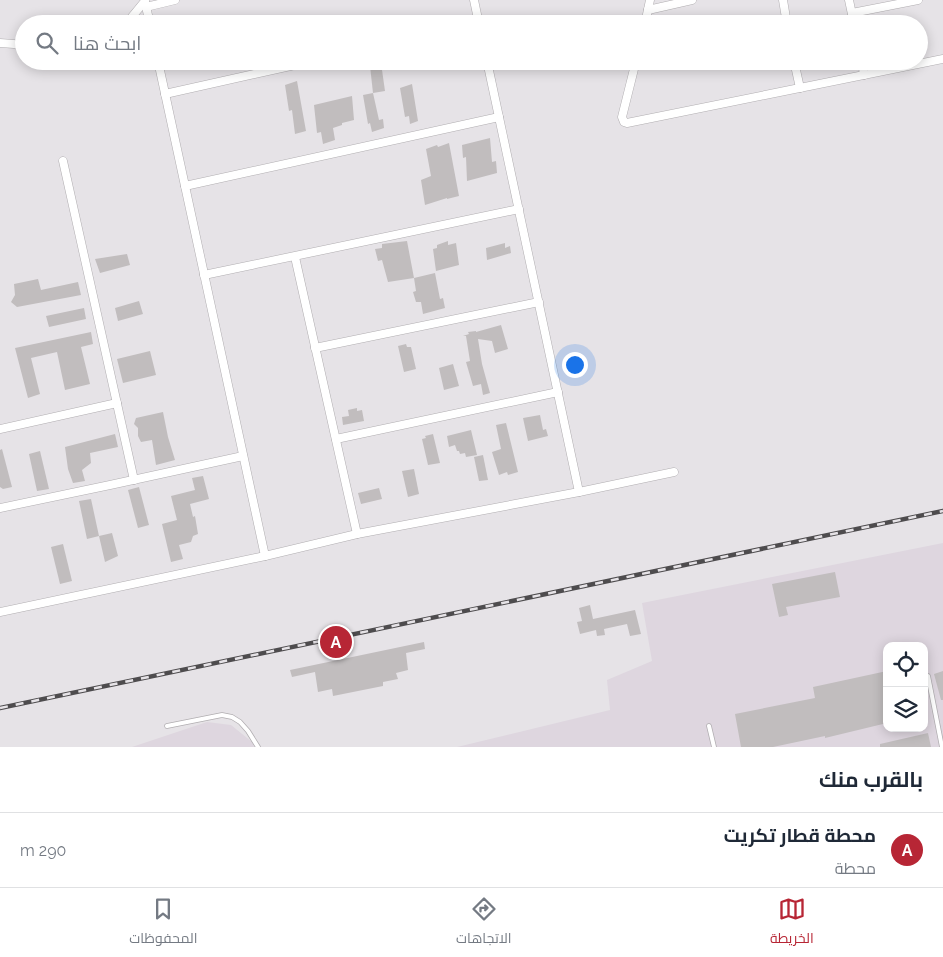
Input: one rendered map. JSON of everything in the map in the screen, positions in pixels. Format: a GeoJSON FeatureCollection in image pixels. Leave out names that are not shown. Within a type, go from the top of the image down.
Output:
{"type":"FeatureCollection","features":[{"type":"Feature","properties":{"kind":"street"},"geometry":{"type":"LineString","coordinates":[[134,15],[145,2],[175,0]]}},
{"type":"Feature","properties":{"kind":"street"},"geometry":{"type":"LineString","coordinates":[[474,0],[477,15]]}},
{"type":"Feature","properties":{"kind":"street"},"geometry":{"type":"LineString","coordinates":[[647,15],[650,0]]}},
{"type":"Feature","properties":{"kind":"street"},"geometry":{"type":"LineString","coordinates":[[648,10],[692,0]]}},
{"type":"Feature","properties":{"kind":"street"},"geometry":{"type":"LineString","coordinates":[[783,0],[786,15]]}},
{"type":"Feature","properties":{"kind":"street"},"geometry":{"type":"LineString","coordinates":[[849,0],[852,13],[918,0]]}},
{"type":"Feature","properties":{"kind":"street"},"geometry":{"type":"LineString","coordinates":[[145,2],[148,15]]}},
{"type":"Feature","properties":{"kind":"street"},"geometry":{"type":"LineString","coordinates":[[0,43],[15,44]]}},
{"type":"Feature","properties":{"kind":"street"},"geometry":{"type":"LineString","coordinates":[[928,62],[943,59]]}},
{"type":"Feature","properties":{"kind":"street"},"geometry":{"type":"LineString","coordinates":[[160,70],[265,556]]}},
{"type":"Feature","properties":{"kind":"street"},"geometry":{"type":"LineString","coordinates":[[165,94],[273,70]]}},
{"type":"Feature","properties":{"kind":"street"},"geometry":{"type":"LineString","coordinates":[[489,70],[579,492]]}},
{"type":"Feature","properties":{"kind":"street"},"geometry":{"type":"LineString","coordinates":[[634,70],[622,116],[624,122],[627,123],[885,70]]}},
{"type":"Feature","properties":{"kind":"street"},"geometry":{"type":"LineString","coordinates":[[796,70],[800,88]]}},
{"type":"Feature","properties":{"kind":"street"},"geometry":{"type":"LineString","coordinates":[[863,70],[864,74]]}},
{"type":"Feature","properties":{"kind":"street"},"geometry":{"type":"LineString","coordinates":[[185,186],[499,117]]}},
{"type":"Feature","properties":{"kind":"street"},"geometry":{"type":"LineString","coordinates":[[64,161],[134,480]]}},
{"type":"Feature","properties":{"kind":"street"},"geometry":{"type":"LineString","coordinates":[[204,275],[519,209]]}},
{"type":"Feature","properties":{"kind":"street"},"geometry":{"type":"LineString","coordinates":[[295,257],[357,534]]}},
{"type":"Feature","properties":{"kind":"street"},"geometry":{"type":"LineString","coordinates":[[315,348],[539,302]]}},
{"type":"Feature","properties":{"kind":"street"},"geometry":{"type":"LineString","coordinates":[[336,439],[558,392]]}},
{"type":"Feature","properties":{"kind":"street"},"geometry":{"type":"LineString","coordinates":[[0,429],[117,403]]}},
{"type":"Feature","properties":{"kind":"street"},"geometry":{"type":"LineString","coordinates":[[0,508],[243,456]]}},
{"type":"Feature","properties":{"kind":"street"},"geometry":{"type":"LineString","coordinates":[[0,612],[265,556],[357,534],[674,472]]}},
{"type":"Feature","properties":{"kind":"lane"},"geometry":{"type":"LineString","coordinates":[[928,676],[942,747]]}},
{"type":"Feature","properties":{"kind":"lane"},"geometry":{"type":"LineString","coordinates":[[167,726],[222,715],[232,717],[240,722],[248,731],[258,747]]}},
{"type":"Feature","properties":{"kind":"lane"},"geometry":{"type":"LineString","coordinates":[[709,726],[714,747]]}},
{"type":"Feature","properties":{"kind":"shaded area"},"geometry":{"type":"Polygon","coordinates":[[[943,543],[943,747],[457,747],[610,710],[607,680],[652,661],[642,603],[943,543]]]}},
{"type":"Feature","properties":{"kind":"shaded area"},"geometry":{"type":"Polygon","coordinates":[[[207,722],[231,725],[252,742],[254,747],[132,747],[207,722]]]}},
{"type":"Feature","properties":{"kind":"building"},"geometry":{"type":"Polygon","coordinates":[[[370,70],[382,70],[385,91],[373,93],[370,70]]]}},
{"type":"Feature","properties":{"kind":"building"},"geometry":{"type":"Polygon","coordinates":[[[297,81],[306,131],[295,134],[292,110],[289,111],[285,85],[297,81]]]}},
{"type":"Feature","properties":{"kind":"building"},"geometry":{"type":"Polygon","coordinates":[[[412,84],[418,121],[410,124],[409,116],[405,117],[400,88],[412,84]]]}},
{"type":"Feature","properties":{"kind":"building"},"geometry":{"type":"Polygon","coordinates":[[[373,93],[379,120],[383,119],[384,128],[372,132],[370,123],[368,124],[363,95],[373,93]]]}},
{"type":"Feature","properties":{"kind":"building"},"geometry":{"type":"Polygon","coordinates":[[[352,96],[354,120],[333,128],[335,140],[323,144],[321,132],[317,133],[314,105],[352,96]]]}},
{"type":"Feature","properties":{"kind":"building"},"geometry":{"type":"Polygon","coordinates":[[[490,138],[492,162],[496,161],[497,173],[467,181],[466,157],[463,158],[462,145],[490,138]]]}},
{"type":"Feature","properties":{"kind":"building"},"geometry":{"type":"Polygon","coordinates":[[[449,143],[459,196],[425,205],[421,180],[431,176],[426,149],[449,143]]]}},
{"type":"Feature","properties":{"kind":"building"},"geometry":{"type":"Polygon","coordinates":[[[407,241],[414,278],[388,282],[382,260],[378,261],[375,249],[382,248],[382,244],[407,241]]]}},
{"type":"Feature","properties":{"kind":"building"},"geometry":{"type":"Polygon","coordinates":[[[448,241],[448,245],[456,243],[459,265],[436,271],[433,249],[437,248],[437,245],[448,241]]]}},
{"type":"Feature","properties":{"kind":"building"},"geometry":{"type":"Polygon","coordinates":[[[505,243],[505,248],[510,246],[511,253],[487,260],[486,248],[505,243]]]}},
{"type":"Feature","properties":{"kind":"building"},"geometry":{"type":"Polygon","coordinates":[[[127,254],[130,265],[100,273],[95,259],[127,254]]]}},
{"type":"Feature","properties":{"kind":"building"},"geometry":{"type":"Polygon","coordinates":[[[435,273],[440,299],[443,298],[445,308],[423,314],[421,302],[416,302],[413,292],[416,291],[414,278],[435,273]]]}},
{"type":"Feature","properties":{"kind":"building"},"geometry":{"type":"Polygon","coordinates":[[[38,279],[41,290],[78,282],[81,295],[17,307],[11,302],[15,295],[14,284],[38,279]]]}},
{"type":"Feature","properties":{"kind":"building"},"geometry":{"type":"Polygon","coordinates":[[[139,301],[143,314],[118,321],[115,308],[139,301]]]}},
{"type":"Feature","properties":{"kind":"building"},"geometry":{"type":"Polygon","coordinates":[[[84,308],[86,319],[49,327],[46,316],[84,308]]]}},
{"type":"Feature","properties":{"kind":"building"},"geometry":{"type":"Polygon","coordinates":[[[501,325],[508,349],[495,353],[492,341],[478,339],[482,364],[490,393],[483,395],[481,384],[473,386],[466,362],[470,361],[466,336],[463,336],[469,334],[468,332],[476,332],[501,325]]]}},
{"type":"Feature","properties":{"kind":"building"},"geometry":{"type":"Polygon","coordinates":[[[91,332],[93,344],[81,347],[90,384],[65,390],[57,352],[31,358],[40,394],[28,398],[15,348],[91,332]]]}},
{"type":"Feature","properties":{"kind":"building"},"geometry":{"type":"Polygon","coordinates":[[[406,344],[407,347],[411,347],[416,369],[404,372],[398,346],[406,344]]]}},
{"type":"Feature","properties":{"kind":"building"},"geometry":{"type":"Polygon","coordinates":[[[150,351],[156,375],[123,383],[117,359],[150,351]]]}},
{"type":"Feature","properties":{"kind":"building"},"geometry":{"type":"Polygon","coordinates":[[[453,364],[459,386],[444,390],[439,368],[453,364]]]}},
{"type":"Feature","properties":{"kind":"building"},"geometry":{"type":"Polygon","coordinates":[[[357,408],[357,411],[362,410],[364,421],[343,425],[342,417],[349,416],[348,410],[357,408]]]}},
{"type":"Feature","properties":{"kind":"building"},"geometry":{"type":"Polygon","coordinates":[[[163,412],[175,460],[156,465],[152,440],[141,442],[138,436],[138,428],[134,424],[136,418],[163,412]]]}},
{"type":"Feature","properties":{"kind":"building"},"geometry":{"type":"Polygon","coordinates":[[[540,415],[543,430],[546,429],[548,436],[528,441],[523,418],[540,415]]]}},
{"type":"Feature","properties":{"kind":"building"},"geometry":{"type":"Polygon","coordinates":[[[506,423],[518,472],[508,475],[507,472],[499,475],[492,452],[501,449],[496,425],[506,423]]]}},
{"type":"Feature","properties":{"kind":"building"},"geometry":{"type":"Polygon","coordinates":[[[471,430],[477,455],[466,457],[465,453],[460,454],[457,451],[455,445],[449,447],[447,436],[471,430]]]}},
{"type":"Feature","properties":{"kind":"building"},"geometry":{"type":"Polygon","coordinates":[[[115,434],[118,447],[90,453],[91,463],[82,470],[85,481],[73,483],[68,469],[65,447],[115,434]]]}},
{"type":"Feature","properties":{"kind":"building"},"geometry":{"type":"Polygon","coordinates":[[[433,434],[440,463],[428,465],[422,439],[433,434]]]}},
{"type":"Feature","properties":{"kind":"building"},"geometry":{"type":"Polygon","coordinates":[[[2,449],[12,487],[3,489],[0,487],[0,450],[2,449]]]}},
{"type":"Feature","properties":{"kind":"building"},"geometry":{"type":"Polygon","coordinates":[[[40,451],[49,489],[37,491],[29,454],[40,451]]]}},
{"type":"Feature","properties":{"kind":"building"},"geometry":{"type":"Polygon","coordinates":[[[483,455],[488,480],[479,481],[474,457],[483,455]]]}},
{"type":"Feature","properties":{"kind":"building"},"geometry":{"type":"Polygon","coordinates":[[[414,469],[419,494],[408,497],[402,471],[414,469]]]}},
{"type":"Feature","properties":{"kind":"building"},"geometry":{"type":"Polygon","coordinates":[[[203,476],[209,499],[190,504],[193,517],[195,516],[198,534],[193,536],[191,542],[179,545],[183,559],[171,562],[162,524],[177,520],[171,496],[195,490],[192,478],[203,476]]]}},
{"type":"Feature","properties":{"kind":"building"},"geometry":{"type":"Polygon","coordinates":[[[139,487],[149,525],[138,528],[128,490],[139,487]]]}},
{"type":"Feature","properties":{"kind":"building"},"geometry":{"type":"Polygon","coordinates":[[[379,488],[382,499],[361,504],[358,493],[379,488]]]}},
{"type":"Feature","properties":{"kind":"building"},"geometry":{"type":"Polygon","coordinates":[[[91,499],[99,536],[87,539],[79,501],[91,499]]]}},
{"type":"Feature","properties":{"kind":"building"},"geometry":{"type":"Polygon","coordinates":[[[112,533],[118,556],[105,562],[99,536],[112,533]]]}},
{"type":"Feature","properties":{"kind":"building"},"geometry":{"type":"Polygon","coordinates":[[[63,544],[72,581],[60,584],[51,547],[63,544]]]}},
{"type":"Feature","properties":{"kind":"building"},"geometry":{"type":"Polygon","coordinates":[[[835,572],[840,597],[786,607],[788,615],[779,617],[772,584],[835,572]]]}},
{"type":"Feature","properties":{"kind":"building"},"geometry":{"type":"Polygon","coordinates":[[[590,605],[593,619],[635,610],[641,634],[630,636],[627,624],[604,629],[605,635],[597,636],[596,630],[580,634],[577,622],[582,621],[579,608],[590,605]]]}},
{"type":"Feature","properties":{"kind":"building"},"geometry":{"type":"Polygon","coordinates":[[[424,642],[425,649],[406,653],[408,670],[396,673],[398,679],[383,682],[383,686],[333,696],[332,689],[318,692],[315,672],[292,677],[290,670],[424,642]]]}},
{"type":"Feature","properties":{"kind":"building"},"geometry":{"type":"Polygon","coordinates":[[[943,671],[943,700],[941,700],[934,674],[943,671]]]}},
{"type":"Feature","properties":{"kind":"building"},"geometry":{"type":"Polygon","coordinates":[[[883,672],[883,724],[825,738],[825,736],[773,747],[741,747],[735,714],[815,698],[813,687],[883,672]]]}},
{"type":"Feature","properties":{"kind":"building"},"geometry":{"type":"Polygon","coordinates":[[[928,733],[931,747],[880,747],[880,744],[928,733]]]}},
{"type":"Feature","properties":{"kind":"railway"},"geometry":{"type":"LineString","coordinates":[[0,708],[943,511]]}},
{"type":"Feature","properties":{"kind":"place","name":"محطة قطار تكريت"},"geometry":{"type":"Point","coordinates":[336,642]}}]}
